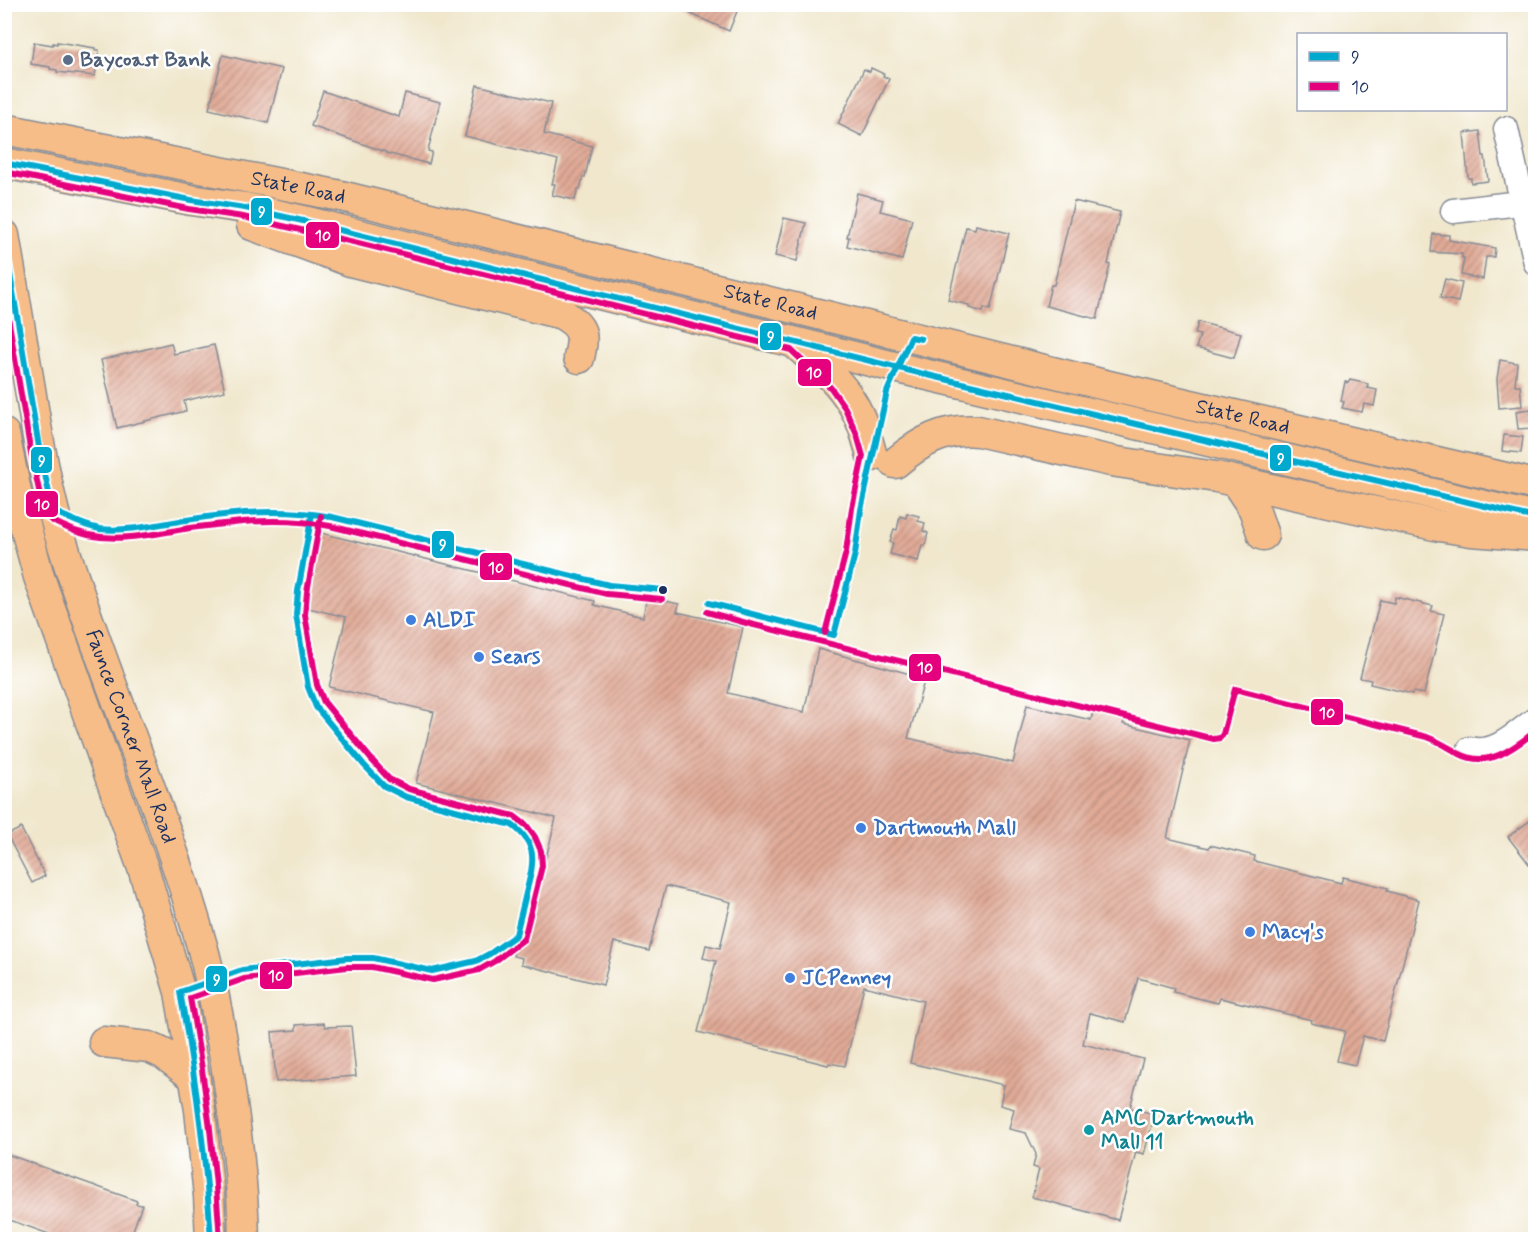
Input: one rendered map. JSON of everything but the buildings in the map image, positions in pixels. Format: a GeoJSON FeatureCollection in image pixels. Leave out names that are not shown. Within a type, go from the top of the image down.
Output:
{"type":"FeatureCollection","features":[{"type":"Feature","properties":{"kind":"main road","name":"State Road"},"geometry":{"type":"LineString","coordinates":[[4,129],[341,196],[1110,386],[1536,485]]}},
{"type":"Feature","properties":{"kind":"main road","name":"State Road"},"geometry":{"type":"LineString","coordinates":[[4,163],[191,200],[245,208],[360,234],[1012,395],[1536,518]]}},
{"type":"Feature","properties":{"kind":"main road"},"geometry":{"type":"LineString","coordinates":[[191,200],[335,257],[562,314],[574,322],[582,334],[579,358]]}},
{"type":"Feature","properties":{"kind":"main road","name":"Faunce Corner Mall Road"},"geometry":{"type":"LineString","coordinates":[[4,235],[39,447],[53,511],[77,588],[173,855],[202,946],[220,1029],[233,1110],[244,1239]]}},
{"type":"Feature","properties":{"kind":"main road"},"geometry":{"type":"LineString","coordinates":[[795,342],[838,382],[883,459],[916,447],[941,434],[966,430],[989,433],[1111,461],[1236,482],[1439,526],[1536,536]]}},
{"type":"Feature","properties":{"kind":"main road"},"geometry":{"type":"LineString","coordinates":[[1012,395],[1168,469]]}},
{"type":"Feature","properties":{"kind":"main road","name":"Faunce Corner Mall Road"},"geometry":{"type":"LineString","coordinates":[[4,434],[16,492],[39,577],[144,871],[180,992],[205,1153],[211,1239]]}},
{"type":"Feature","properties":{"kind":"main road"},"geometry":{"type":"LineString","coordinates":[[1236,482],[1254,509],[1263,535],[1281,514],[1302,497]]}},
{"type":"Feature","properties":{"kind":"main road"},"geometry":{"type":"LineString","coordinates":[[104,1042],[137,1045],[156,1050],[195,1078]]}},
{"type":"Feature","properties":{"kind":"street"},"geometry":{"type":"LineString","coordinates":[[1506,129],[1529,202],[1536,262]]}},
{"type":"Feature","properties":{"kind":"street"},"geometry":{"type":"LineString","coordinates":[[1453,211],[1529,202]]}},
{"type":"Feature","properties":{"kind":"street"},"geometry":{"type":"LineString","coordinates":[[1470,749],[1489,750],[1536,719]]}},
{"type":"Feature","properties":{"kind":"transit line","name":"9"},"geometry":{"type":"LineString","coordinates":[[4,163],[303,221],[919,373],[1536,518]]}},
{"type":"Feature","properties":{"kind":"transit line","name":"10"},"geometry":{"type":"LineString","coordinates":[[4,172],[189,209],[243,217],[358,243],[791,350],[831,388],[845,408],[863,456],[846,552],[825,633]]}},
{"type":"Feature","properties":{"kind":"transit line","name":"9"},"geometry":{"type":"LineString","coordinates":[[4,238],[39,447],[53,511],[88,526],[111,530],[133,529],[241,513],[314,514],[609,585],[663,590]]}},
{"type":"Feature","properties":{"kind":"transit line","name":"10"},"geometry":{"type":"LineString","coordinates":[[4,293],[30,448],[44,514],[58,524],[93,536],[123,538],[243,522],[308,523],[330,526],[607,594],[662,599]]}},
{"type":"Feature","properties":{"kind":"transit line","name":"9"},"geometry":{"type":"LineString","coordinates":[[709,603],[834,635],[855,554],[861,510],[887,392],[911,337],[921,339]]}},
{"type":"Feature","properties":{"kind":"transit line","name":"9"},"geometry":{"type":"LineString","coordinates":[[211,1240],[199,1115],[180,992],[242,970],[347,958],[373,958],[432,971],[476,961],[516,935],[532,864],[531,848],[527,840],[512,825],[406,797],[384,786],[316,707],[308,687],[296,615],[312,514]]}},
{"type":"Feature","properties":{"kind":"transit line","name":"10"},"geometry":{"type":"LineString","coordinates":[[220,1239],[209,1118],[190,998],[244,979],[347,967],[372,967],[433,980],[479,970],[524,939],[542,866],[541,851],[535,837],[527,826],[514,816],[409,789],[389,779],[324,702],[317,685],[305,615],[321,516]]}},
{"type":"Feature","properties":{"kind":"transit line","name":"10"},"geometry":{"type":"LineString","coordinates":[[707,612],[1214,739],[1220,738],[1223,734],[1235,689],[1427,737],[1470,758],[1481,759],[1500,755],[1536,731]]}},
{"type":"Feature","properties":{"kind":"place","name":"Baycoast Bank"},"geometry":{"type":"Point","coordinates":[68,60]}},
{"type":"Feature","properties":{"kind":"place","name":"ALDI"},"geometry":{"type":"Point","coordinates":[411,620]}},
{"type":"Feature","properties":{"kind":"place","name":"Sears"},"geometry":{"type":"Point","coordinates":[479,657]}},
{"type":"Feature","properties":{"kind":"place","name":"Dartmouth Mall"},"geometry":{"type":"Point","coordinates":[861,828]}},
{"type":"Feature","properties":{"kind":"place","name":"Macy's"},"geometry":{"type":"Point","coordinates":[1250,932]}},
{"type":"Feature","properties":{"kind":"place","name":"JCPenney"},"geometry":{"type":"Point","coordinates":[790,978]}},
{"type":"Feature","properties":{"kind":"place","name":"AMC Dartmouth Mall 11"},"geometry":{"type":"Point","coordinates":[1089,1130]}}]}
